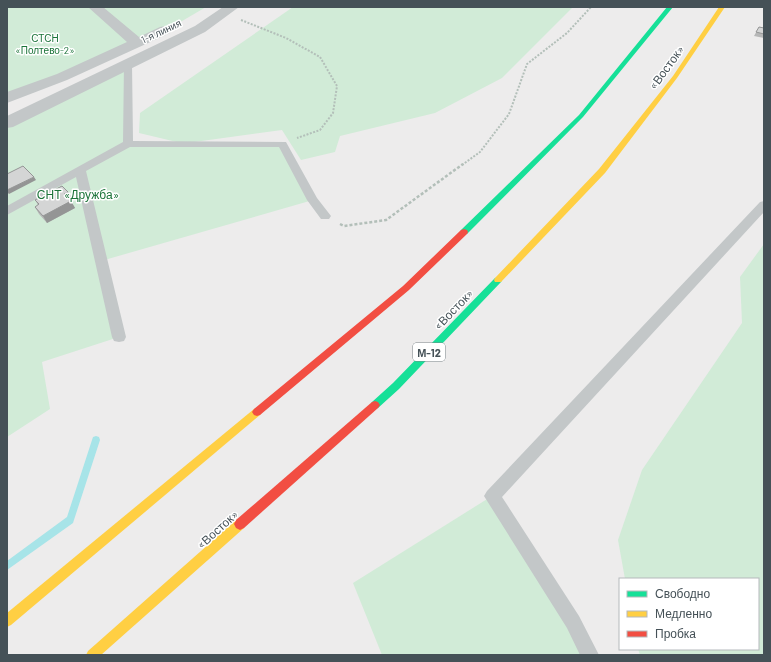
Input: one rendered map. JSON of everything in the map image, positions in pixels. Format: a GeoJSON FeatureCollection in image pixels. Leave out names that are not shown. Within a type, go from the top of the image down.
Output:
{"type":"FeatureCollection","features":[{"type":"Feature","properties":{"kind":"highway"},"geometry":{"type":"LineString","coordinates":[[7,621],[406,288],[535,163],[581,116],[670,7]]}},
{"type":"Feature","properties":{"kind":"highway","name":"«Восток»"},"geometry":{"type":"LineString","coordinates":[[92,655],[396,386],[602,171],[675,76],[722,7]]}},
{"type":"Feature","properties":{"kind":"street"},"geometry":{"type":"LineString","coordinates":[[95,7],[136,42]]}},
{"type":"Feature","properties":{"kind":"street"},"geometry":{"type":"LineString","coordinates":[[7,123],[200,29],[228,10]]}},
{"type":"Feature","properties":{"kind":"street","name":"1-я линия"},"geometry":{"type":"LineString","coordinates":[[7,98],[62,77],[177,24]]}},
{"type":"Feature","properties":{"kind":"lane"},"geometry":{"type":"LineString","coordinates":[[128,64],[128,144]]}},
{"type":"Feature","properties":{"kind":"lane"},"geometry":{"type":"LineString","coordinates":[[7,211],[128,144],[282,144],[313,200],[326,216]]}},
{"type":"Feature","properties":{"kind":"lane"},"geometry":{"type":"LineString","coordinates":[[80,170],[119,337]]}},
{"type":"Feature","properties":{"kind":"lane"},"geometry":{"type":"LineString","coordinates":[[590,655],[573,622],[492,496],[764,205]]}},
{"type":"Feature","properties":{"kind":"path"},"geometry":{"type":"LineString","coordinates":[[326,216],[344,226],[386,220],[480,152],[509,114],[527,64],[567,33],[591,7]]}},
{"type":"Feature","properties":{"kind":"path"},"geometry":{"type":"LineString","coordinates":[[228,10],[286,38],[320,57],[336,86],[333,113],[320,130],[282,144]]}},
{"type":"Feature","properties":{"kind":"green space","name":"СТСН «Полтево-2»"},"geometry":{"type":"Polygon","coordinates":[[[7,7],[206,7],[177,24],[7,98],[7,7]]]}},
{"type":"Feature","properties":{"kind":"green space","name":"СНТ «Дружба»"},"geometry":{"type":"Polygon","coordinates":[[[293,7],[573,7],[502,78],[435,113],[340,136],[335,152],[301,160],[282,130],[187,143],[282,144],[313,200],[101,261],[119,337],[42,362],[50,409],[7,437],[7,123],[128,64],[128,144],[181,143],[139,133],[140,113],[293,7]]]}},
{"type":"Feature","properties":{"kind":"green space"},"geometry":{"type":"Polygon","coordinates":[[[764,244],[764,655],[640,655],[638,650],[759,650],[759,578],[625,578],[618,540],[642,470],[742,323],[740,277],[764,244]]]}},
{"type":"Feature","properties":{"kind":"green space"},"geometry":{"type":"Polygon","coordinates":[[[492,496],[590,655],[382,655],[353,583],[492,496]]]}},
{"type":"Feature","properties":{"kind":"building"},"geometry":{"type":"Polygon","coordinates":[[[759,27],[764,28],[764,34],[756,32],[759,27]]]}},
{"type":"Feature","properties":{"kind":"building"},"geometry":{"type":"Polygon","coordinates":[[[23,166],[34,177],[7,190],[7,174],[23,166]]]}},
{"type":"Feature","properties":{"kind":"building"},"geometry":{"type":"Polygon","coordinates":[[[62,186],[68,192],[64,194],[71,201],[43,216],[35,207],[39,204],[35,200],[62,186]]]}},
{"type":"Feature","properties":{"kind":"waterway"},"geometry":{"type":"LineString","coordinates":[[7,566],[70,520],[96,440]]}},
{"type":"Feature","properties":{"kind":"traffic: fast"},"geometry":{"type":"LineString","coordinates":[[464,232],[581,116],[670,7]]}},
{"type":"Feature","properties":{"kind":"traffic: fast"},"geometry":{"type":"LineString","coordinates":[[375,405],[396,386],[498,280]]}},
{"type":"Feature","properties":{"kind":"traffic: slow"},"geometry":{"type":"LineString","coordinates":[[498,280],[602,171],[675,77],[722,7]]}},
{"type":"Feature","properties":{"kind":"traffic: slow"},"geometry":{"type":"LineString","coordinates":[[7,621],[257,412]]}},
{"type":"Feature","properties":{"kind":"traffic: slow"},"geometry":{"type":"LineString","coordinates":[[92,655],[240,524]]}},
{"type":"Feature","properties":{"kind":"traffic: jam"},"geometry":{"type":"LineString","coordinates":[[257,412],[406,288],[464,232]]}},
{"type":"Feature","properties":{"kind":"traffic: jam"},"geometry":{"type":"LineString","coordinates":[[240,524],[375,405]]}}]}
